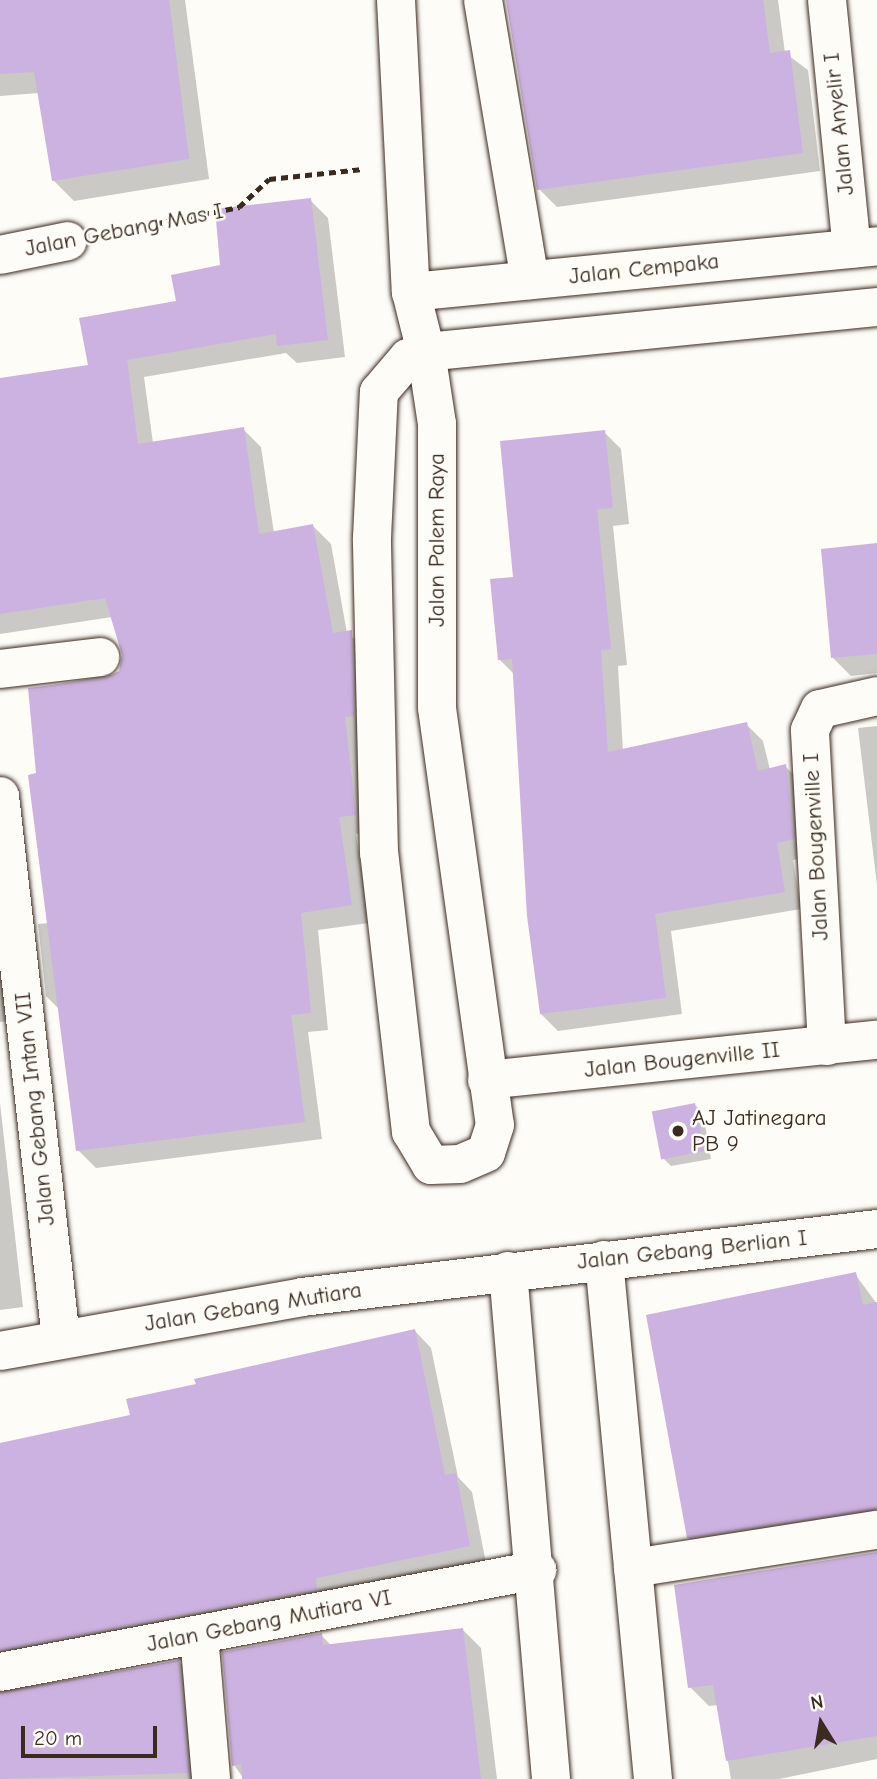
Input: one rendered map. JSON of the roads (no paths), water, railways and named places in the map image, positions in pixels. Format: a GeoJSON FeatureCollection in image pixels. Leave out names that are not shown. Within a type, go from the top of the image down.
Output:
{"type":"FeatureCollection","features":[{"type":"Feature","properties":{"kind":"street","name":"Jalan Palem Raya"},"geometry":{"type":"LineString","coordinates":[[396,0],[411,292],[426,352],[437,424],[437,708],[495,1125],[486,1153],[460,1164],[431,1165],[411,1132],[379,853],[372,538],[379,392],[408,358],[426,352]]}},
{"type":"Feature","properties":{"kind":"street"},"geometry":{"type":"LineString","coordinates":[[483,0],[530,280]]}},
{"type":"Feature","properties":{"kind":"street","name":"Jalan Anyelir I"},"geometry":{"type":"LineString","coordinates":[[827,0],[864,248]]}},
{"type":"Feature","properties":{"kind":"street","name":"Jalan Gebang Mas I"},"geometry":{"type":"LineString","coordinates":[[0,255],[68,241]]}},
{"type":"Feature","properties":{"kind":"street","name":"Jalan Cempaka"},"geometry":{"type":"LineString","coordinates":[[411,292],[864,248]]}},
{"type":"Feature","properties":{"kind":"street"},"geometry":{"type":"LineString","coordinates":[[426,352],[877,307]]}},
{"type":"Feature","properties":{"kind":"street"},"geometry":{"type":"LineString","coordinates":[[0,669],[100,657]]}},
{"type":"Feature","properties":{"kind":"street","name":"Jalan Bougenville I"},"geometry":{"type":"LineString","coordinates":[[827,1046],[810,730],[820,709],[877,696]]}},
{"type":"Feature","properties":{"kind":"street","name":"Jalan Gebang Intan VII"},"geometry":{"type":"LineString","coordinates":[[0,796],[61,1339]]}},
{"type":"Feature","properties":{"kind":"street","name":"Jalan Bougenville II"},"geometry":{"type":"LineString","coordinates":[[487,1080],[877,1041]]}},
{"type":"Feature","properties":{"kind":"street","name":"Jalan Gebang Berlian I"},"geometry":{"type":"LineString","coordinates":[[508,1271],[877,1229]]}},
{"type":"Feature","properties":{"kind":"street"},"geometry":{"type":"LineString","coordinates":[[604,1260],[653,1779]]}},
{"type":"Feature","properties":{"kind":"street"},"geometry":{"type":"LineString","coordinates":[[508,1271],[537,1570],[551,1779]]}},
{"type":"Feature","properties":{"kind":"street","name":"Jalan Gebang Mutiara"},"geometry":{"type":"LineString","coordinates":[[0,1351],[302,1297],[508,1271]]}},
{"type":"Feature","properties":{"kind":"street"},"geometry":{"type":"LineString","coordinates":[[633,1568],[877,1530]]}},
{"type":"Feature","properties":{"kind":"street","name":"Jalan Gebang Mutiara VI"},"geometry":{"type":"LineString","coordinates":[[0,1672],[537,1570]]}},
{"type":"Feature","properties":{"kind":"street"},"geometry":{"type":"LineString","coordinates":[[199,1635],[211,1779]]}},
{"type":"Feature","properties":{"kind":"place","name":"AJ Jatinegara PB 9"},"geometry":{"type":"Point","coordinates":[678,1131]}}]}
